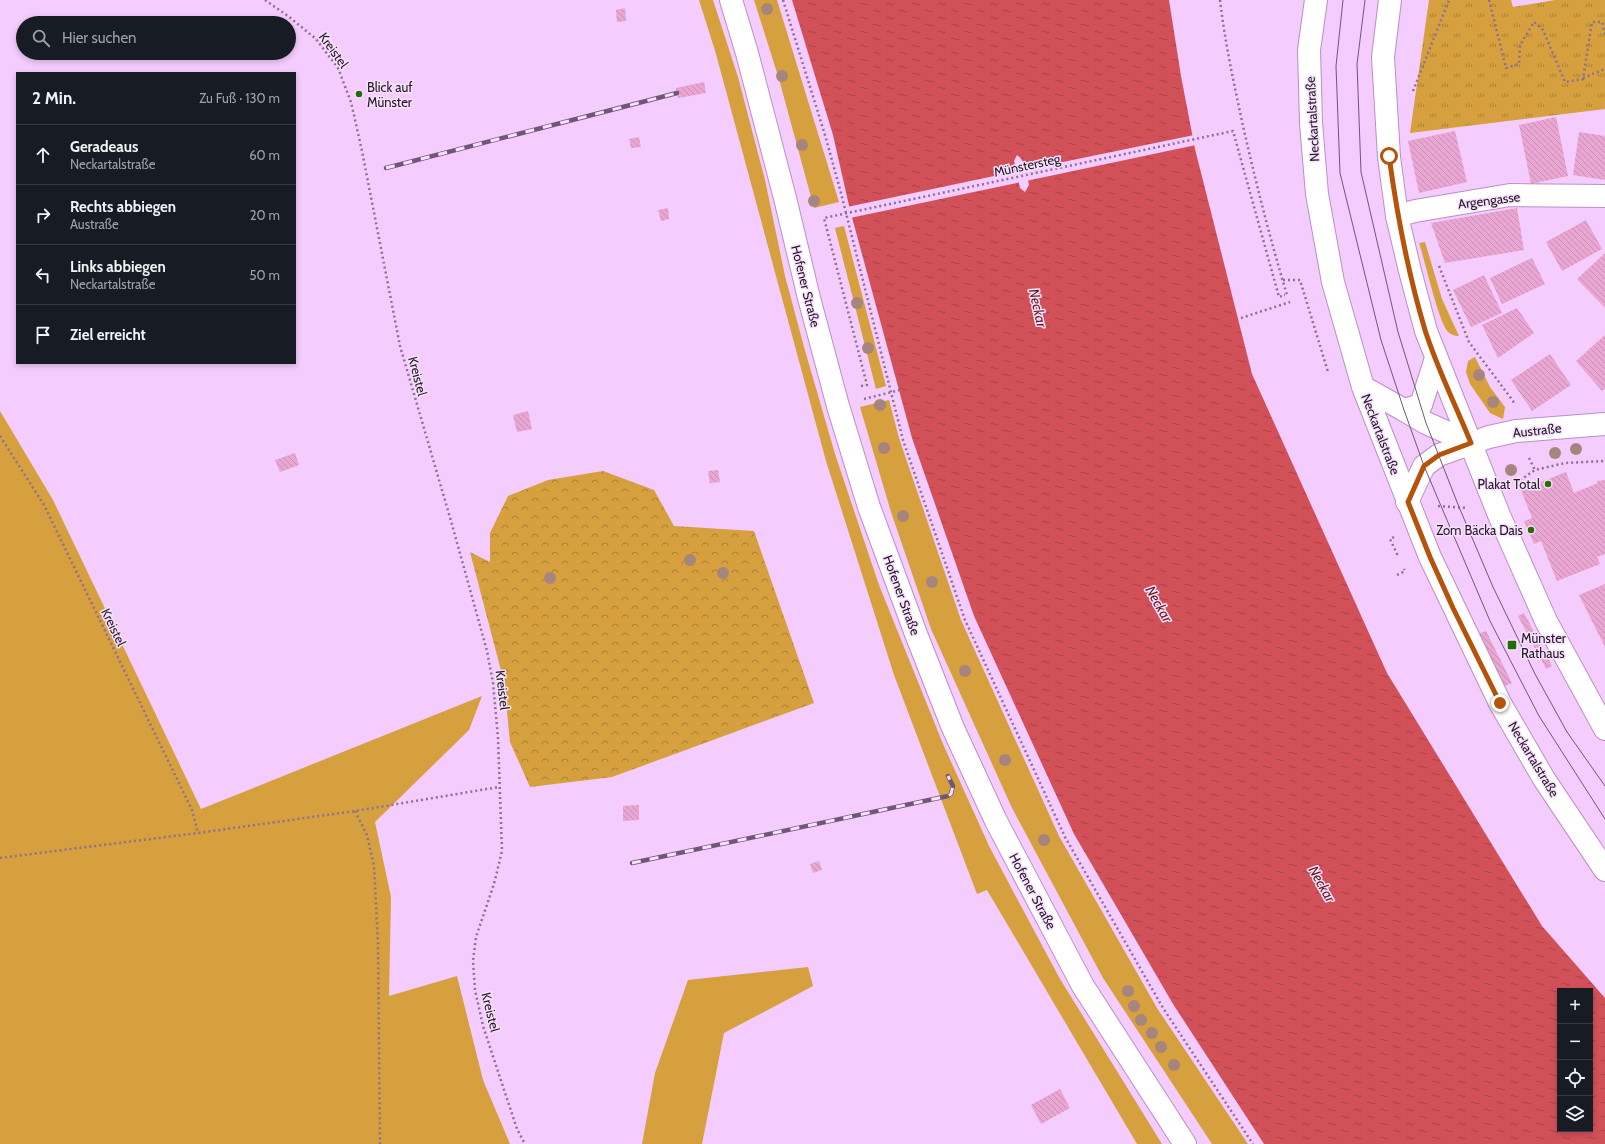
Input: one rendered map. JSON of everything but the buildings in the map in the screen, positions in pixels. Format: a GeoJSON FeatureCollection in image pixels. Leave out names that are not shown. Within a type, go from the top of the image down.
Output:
{"type":"FeatureCollection","features":[{"type":"Feature","properties":{"kind":"main road","name":"Hofener Straße"},"geometry":{"type":"LineString","coordinates":[[731,0],[747,53],[838,406],[870,507],[916,634],[953,728],[996,821],[1083,986],[1185,1144]]}},
{"type":"Feature","properties":{"kind":"main road","name":"Neckartalstraße"},"geometry":{"type":"LineString","coordinates":[[1316,0],[1309,50],[1311,122],[1317,194],[1333,282],[1363,387],[1430,557],[1453,608],[1500,703],[1544,779],[1605,870]]}},
{"type":"Feature","properties":{"kind":"main road"},"geometry":{"type":"LineString","coordinates":[[1390,0],[1383,57],[1389,156],[1397,216],[1426,331],[1499,515],[1546,621],[1605,729]]}},
{"type":"Feature","properties":{"kind":"main road","name":"Argengasse"},"geometry":{"type":"LineString","coordinates":[[1397,216],[1415,211],[1510,195],[1605,196]]}},
{"type":"Feature","properties":{"kind":"main road"},"geometry":{"type":"LineString","coordinates":[[1404,410],[1421,405],[1436,358]]}},
{"type":"Feature","properties":{"kind":"main road"},"geometry":{"type":"LineString","coordinates":[[1363,387],[1426,423],[1471,443]]}},
{"type":"Feature","properties":{"kind":"main road","name":"Austraße"},"geometry":{"type":"LineString","coordinates":[[1408,502],[1424,466],[1439,455],[1471,443],[1516,431],[1605,424]]}},
{"type":"Feature","properties":{"kind":"path","name":"Kreistel"},"geometry":{"type":"LineString","coordinates":[[265,0],[288,16]]}},
{"type":"Feature","properties":{"kind":"path"},"geometry":{"type":"LineString","coordinates":[[783,0],[825,135],[841,193],[903,440],[966,620],[1065,837],[1163,1008],[1253,1144]]}},
{"type":"Feature","properties":{"kind":"path"},"geometry":{"type":"LineString","coordinates":[[1220,0],[1224,37],[1260,200],[1283,280],[1300,280],[1329,376]]}},
{"type":"Feature","properties":{"kind":"path"},"geometry":{"type":"LineString","coordinates":[[1387,121],[1405,112],[1449,0]]}},
{"type":"Feature","properties":{"kind":"path"},"geometry":{"type":"LineString","coordinates":[[1489,0],[1506,68],[1519,64],[1520,45],[1534,22],[1542,30],[1565,82],[1583,79],[1605,69]]}},
{"type":"Feature","properties":{"kind":"path"},"geometry":{"type":"LineString","coordinates":[[1583,79],[1592,22],[1602,22],[1605,35]]}},
{"type":"Feature","properties":{"kind":"path","name":"Kreistel"},"geometry":{"type":"LineString","coordinates":[[296,23],[316,39],[338,68],[351,102],[400,346],[487,651],[493,683],[498,738],[502,850],[494,884],[476,936],[473,961],[475,990],[483,1026],[490,1048],[517,1129],[525,1144]]}},
{"type":"Feature","properties":{"kind":"path","name":"Münstersteg"},"geometry":{"type":"LineString","coordinates":[[861,386],[867,385],[824,218],[1233,131],[1279,297],[1286,295],[1283,280]]}},
{"type":"Feature","properties":{"kind":"path"},"geometry":{"type":"LineString","coordinates":[[1438,265],[1469,342],[1513,401],[1515,408]]}},
{"type":"Feature","properties":{"kind":"path"},"geometry":{"type":"LineString","coordinates":[[1241,318],[1290,302]]}},
{"type":"Feature","properties":{"kind":"path"},"geometry":{"type":"LineString","coordinates":[[838,406],[900,390]]}},
{"type":"Feature","properties":{"kind":"path","name":"Kreistel"},"geometry":{"type":"LineString","coordinates":[[0,436],[44,505],[192,810],[198,833]]}},
{"type":"Feature","properties":{"kind":"path"},"geometry":{"type":"LineString","coordinates":[[1535,470],[1564,463],[1605,461]]}},
{"type":"Feature","properties":{"kind":"path"},"geometry":{"type":"LineString","coordinates":[[1397,575],[1405,571]]}},
{"type":"Feature","properties":{"kind":"path"},"geometry":{"type":"LineString","coordinates":[[0,858],[198,833],[355,811],[499,787]]}},
{"type":"Feature","properties":{"kind":"path"},"geometry":{"type":"LineString","coordinates":[[355,811],[367,835],[374,866],[378,944],[380,1144]]}},
{"type":"Feature","properties":{"kind":"green space"},"geometry":{"type":"Polygon","coordinates":[[[699,0],[713,0],[738,77],[765,180],[785,276],[835,454],[879,585],[943,744],[990,848],[1060,979],[1162,1144],[1137,1144],[987,890],[977,894],[894,675],[826,461],[716,54],[699,0]]]}},
{"type":"Feature","properties":{"kind":"green space"},"geometry":{"type":"Polygon","coordinates":[[[754,0],[777,0],[839,202],[814,208],[779,79],[754,0]]]}},
{"type":"Feature","properties":{"kind":"green space"},"geometry":{"type":"Polygon","coordinates":[[[1429,0],[1511,0],[1513,7],[1555,0],[1605,0],[1605,109],[1410,133],[1429,0]]]}},
{"type":"Feature","properties":{"kind":"green space"},"geometry":{"type":"Polygon","coordinates":[[[844,226],[886,386],[876,389],[835,228],[844,226]]]}},
{"type":"Feature","properties":{"kind":"green space"},"geometry":{"type":"Polygon","coordinates":[[[1425,242],[1442,299],[1459,336],[1448,332],[1440,316],[1419,243],[1425,242]]]}},
{"type":"Feature","properties":{"kind":"green space"},"geometry":{"type":"Polygon","coordinates":[[[1475,357],[1490,387],[1505,407],[1503,419],[1490,413],[1470,384],[1466,372],[1468,361],[1475,357]]]}},
{"type":"Feature","properties":{"kind":"green space"},"geometry":{"type":"Polygon","coordinates":[[[889,400],[899,438],[961,620],[1059,836],[1157,1008],[1248,1144],[1212,1144],[1103,978],[1012,808],[931,629],[891,512],[860,407],[889,400]]]}},
{"type":"Feature","properties":{"kind":"green space"},"geometry":{"type":"Polygon","coordinates":[[[0,411],[53,500],[201,809],[482,696],[469,730],[375,822],[391,897],[389,996],[457,976],[483,1080],[510,1144],[0,1144],[0,411]]]}},
{"type":"Feature","properties":{"kind":"green space"},"geometry":{"type":"Polygon","coordinates":[[[603,471],[654,490],[674,526],[754,531],[814,703],[612,777],[530,787],[510,742],[504,682],[470,552],[490,562],[490,533],[508,496],[548,480],[603,471]]]}},
{"type":"Feature","properties":{"kind":"green space"},"geometry":{"type":"Polygon","coordinates":[[[808,967],[813,986],[724,1033],[702,1144],[642,1144],[655,1073],[688,980],[808,967]]]}},
{"type":"Feature","properties":{"kind":"water","name":"Neckar"},"geometry":{"type":"Polygon","coordinates":[[[792,0],[1169,0],[1181,76],[1195,149],[1252,374],[1387,673],[1542,926],[1605,998],[1605,1144],[1264,1144],[1173,1004],[1074,834],[974,616],[912,438],[850,210],[833,135],[792,0]],[[1017,155],[1014,161],[1020,188],[1025,192],[1029,185],[1024,164],[1017,155]]]}},
{"type":"Feature","properties":{"kind":"pier"},"geometry":{"type":"Polygon","coordinates":[[[1194,135],[1196,145],[1026,181],[1024,170],[1194,135]]]}},
{"type":"Feature","properties":{"kind":"pier"},"geometry":{"type":"Polygon","coordinates":[[[1018,171],[1021,182],[850,218],[847,207],[1018,171]]]}},
{"type":"Feature","properties":{"kind":"tram line"},"geometry":{"type":"LineString","coordinates":[[1343,0],[1336,66],[1340,173],[1381,340],[1424,466],[1490,621],[1539,716],[1605,819]]}},
{"type":"Feature","properties":{"kind":"tram line"},"geometry":{"type":"LineString","coordinates":[[1365,0],[1357,64],[1361,172],[1398,332],[1426,423],[1459,507],[1493,587],[1535,674],[1567,732],[1605,786]]}},
{"type":"Feature","properties":{"kind":"railway"},"geometry":{"type":"LineString","coordinates":[[386,168],[677,93]]}},
{"type":"Feature","properties":{"kind":"railway"},"geometry":{"type":"LineString","coordinates":[[632,863],[948,796],[951,794],[953,786],[948,776]]}},
{"type":"Feature","properties":{"kind":"place","name":"Blick auf Münster"},"geometry":{"type":"Point","coordinates":[359,94]}},
{"type":"Feature","properties":{"kind":"place","name":"Plakat Total"},"geometry":{"type":"Point","coordinates":[1548,484]}},
{"type":"Feature","properties":{"kind":"place","name":"Zom Bäcka Dais"},"geometry":{"type":"Point","coordinates":[1531,530]}},
{"type":"Feature","properties":{"kind":"place","name":"Münster Rathaus"},"geometry":{"type":"Point","coordinates":[1512,645]}},
{"type":"Feature","properties":{"kind":"route"},"geometry":{"type":"LineString","coordinates":[[1389,156],[1397,216],[1426,331],[1471,443],[1439,455],[1424,466],[1408,502],[1430,557],[1453,608],[1500,703]]}}]}
